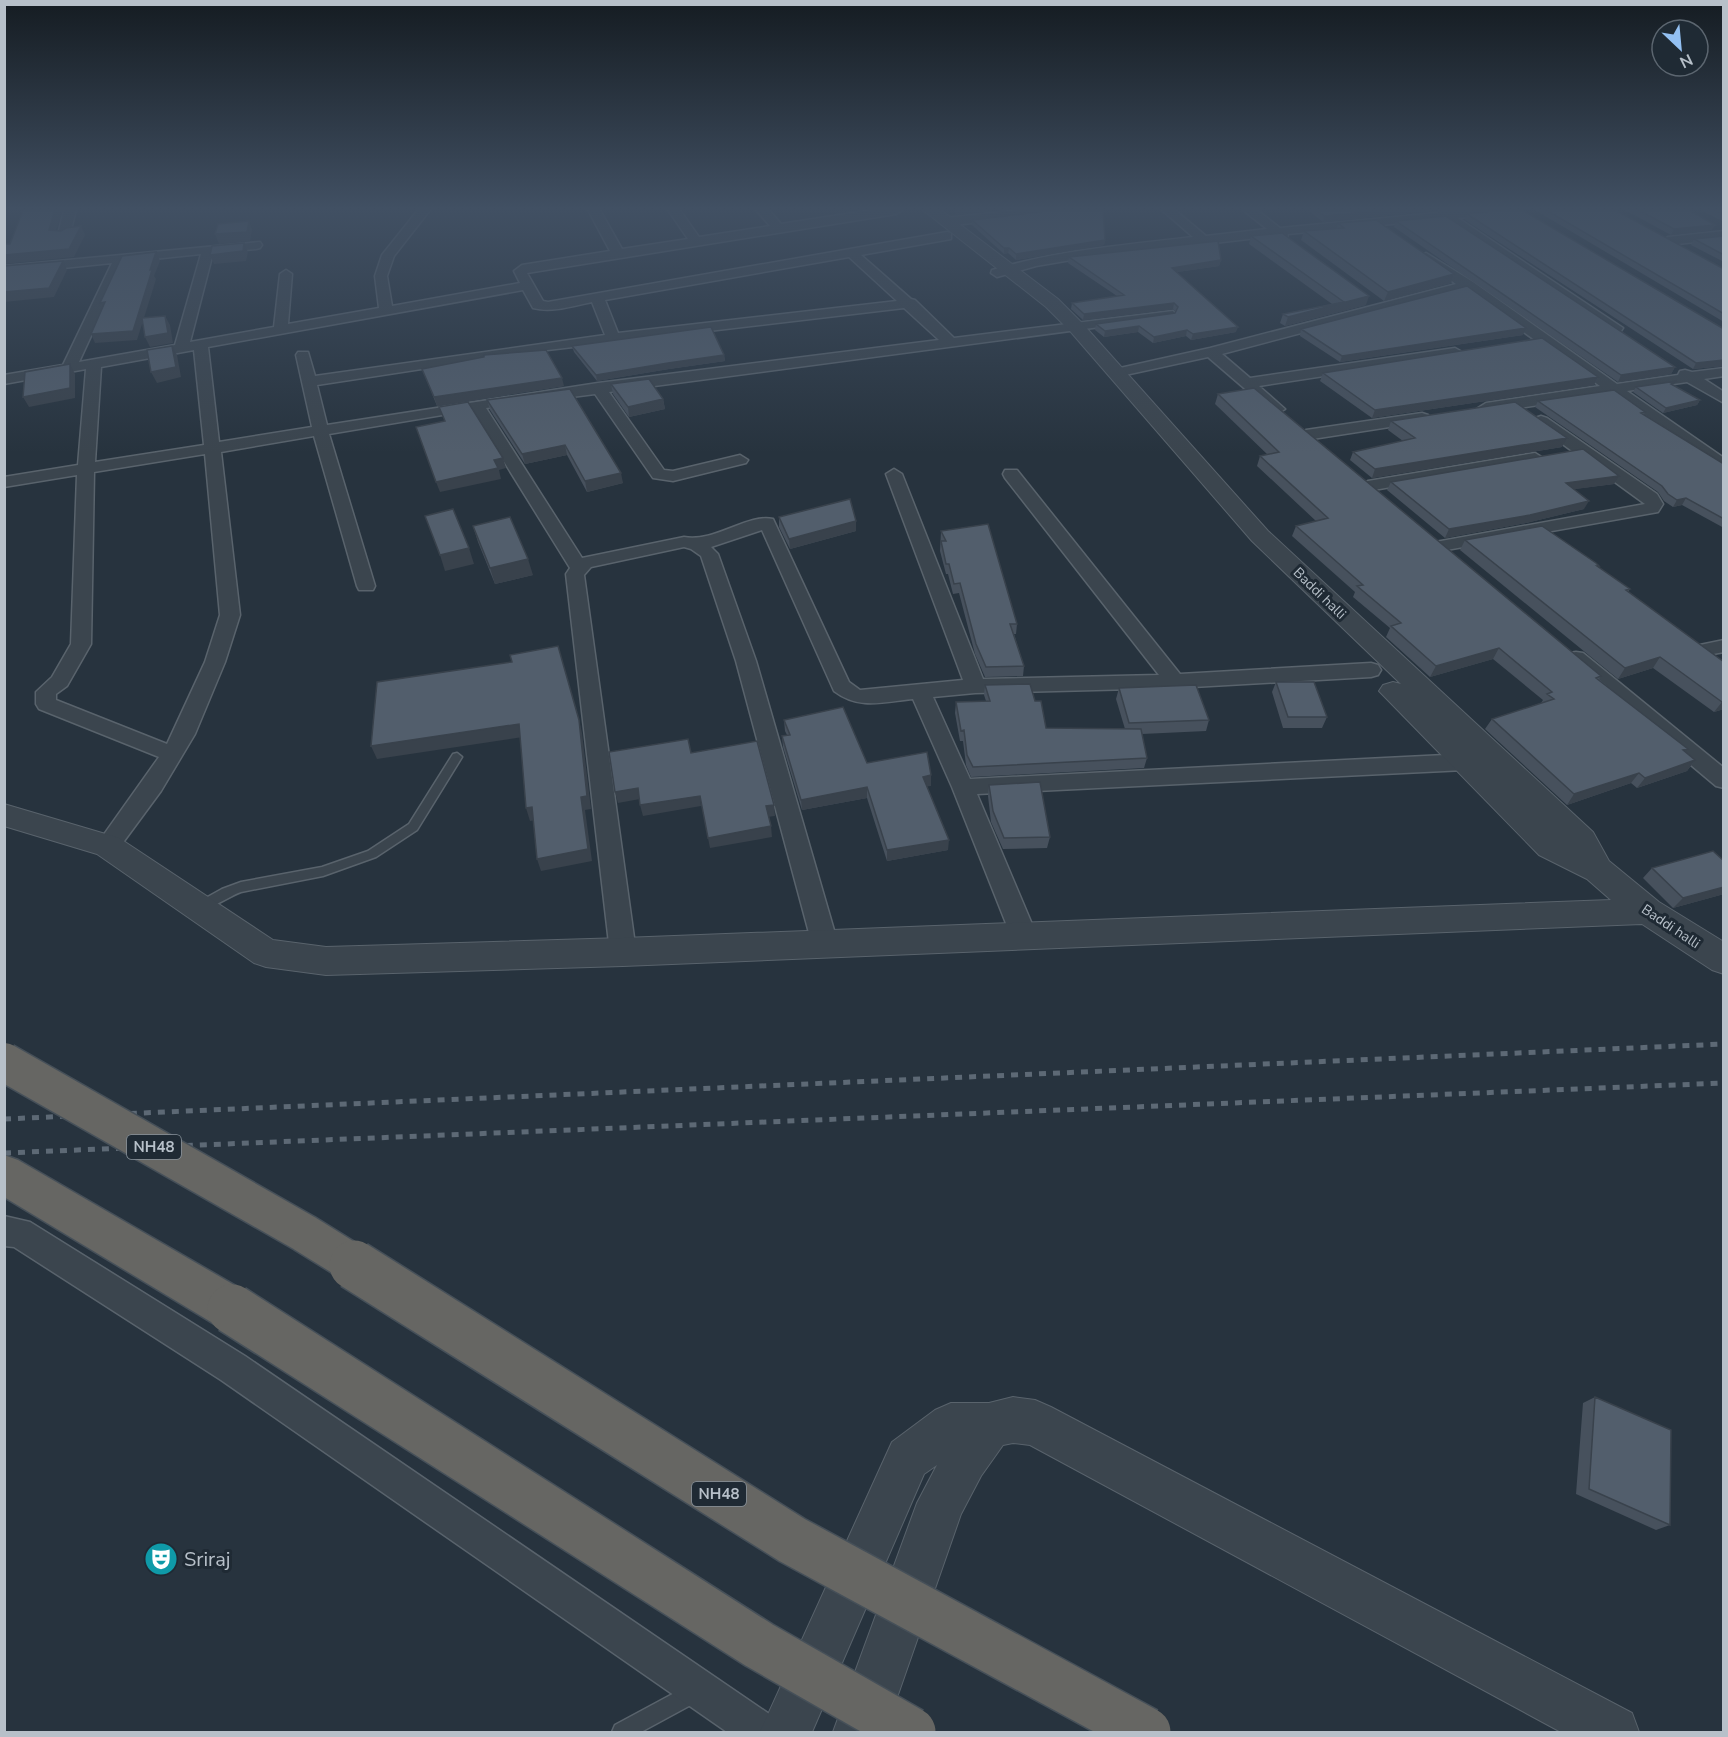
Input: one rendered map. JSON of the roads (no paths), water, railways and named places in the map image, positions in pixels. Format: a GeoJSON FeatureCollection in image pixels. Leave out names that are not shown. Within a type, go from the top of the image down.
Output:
{"type":"FeatureCollection","features":[{"type":"Feature","properties":{"kind":"highway","name":"NH48"},"geometry":{"type":"LineString","coordinates":[[4,1062],[304,1233],[792,1540],[1146,1732]]}},
{"type":"Feature","properties":{"kind":"highway"},"geometry":{"type":"LineString","coordinates":[[4,1174],[232,1309],[759,1645],[911,1732]]}},
{"type":"Feature","properties":{"kind":"street"},"geometry":{"type":"LineString","coordinates":[[69,368],[105,291]]}},
{"type":"Feature","properties":{"kind":"street"},"geometry":{"type":"LineString","coordinates":[[181,348],[197,291]]}},
{"type":"Feature","properties":{"kind":"street"},"geometry":{"type":"LineString","coordinates":[[281,330],[284,291]]}},
{"type":"Feature","properties":{"kind":"street"},"geometry":{"type":"LineString","coordinates":[[383,291],[386,311]]}},
{"type":"Feature","properties":{"kind":"street"},"geometry":{"type":"LineString","coordinates":[[4,380],[495,291]]}},
{"type":"Feature","properties":{"kind":"street"},"geometry":{"type":"LineString","coordinates":[[527,304],[528,291]]}},
{"type":"Feature","properties":{"kind":"street"},"geometry":{"type":"LineString","coordinates":[[457,298],[548,306],[635,291]]}},
{"type":"Feature","properties":{"kind":"street"},"geometry":{"type":"LineString","coordinates":[[896,291],[949,341]]}},
{"type":"Feature","properties":{"kind":"street","name":"Baddi halli"},"geometry":{"type":"LineString","coordinates":[[1034,291],[1052,303],[1068,328],[1116,373],[1260,536],[1582,840],[1598,870],[1647,911],[1723,960]]}},
{"type":"Feature","properties":{"kind":"street"},"geometry":{"type":"LineString","coordinates":[[1116,373],[1211,352],[1375,303],[1437,291]]}},
{"type":"Feature","properties":{"kind":"street"},"geometry":{"type":"LineString","coordinates":[[1477,291],[1724,466]]}},
{"type":"Feature","properties":{"kind":"street"},"geometry":{"type":"LineString","coordinates":[[1560,291],[1632,339]]}},
{"type":"Feature","properties":{"kind":"street"},"geometry":{"type":"LineString","coordinates":[[597,298],[613,338]]}},
{"type":"Feature","properties":{"kind":"street"},"geometry":{"type":"LineString","coordinates":[[308,382],[539,347],[910,303]]}},
{"type":"Feature","properties":{"kind":"street"},"geometry":{"type":"LineString","coordinates":[[4,482],[476,405],[1168,314]]}},
{"type":"Feature","properties":{"kind":"street"},"geometry":{"type":"LineString","coordinates":[[1068,328],[1113,387],[1227,525],[1550,847],[1598,870]]}},
{"type":"Feature","properties":{"kind":"street"},"geometry":{"type":"LineString","coordinates":[[1520,342],[1543,338]]}},
{"type":"Feature","properties":{"kind":"street"},"geometry":{"type":"LineString","coordinates":[[108,846],[153,784],[184,734],[215,662],[230,615],[201,345]]}},
{"type":"Feature","properties":{"kind":"street"},"geometry":{"type":"LineString","coordinates":[[1248,383],[1472,349]]}},
{"type":"Feature","properties":{"kind":"street"},"geometry":{"type":"LineString","coordinates":[[1211,352],[1324,449]]}},
{"type":"Feature","properties":{"kind":"street"},"geometry":{"type":"LineString","coordinates":[[303,355],[320,429],[366,586]]}},
{"type":"Feature","properties":{"kind":"street"},"geometry":{"type":"LineString","coordinates":[[94,363],[86,468],[81,644],[60,681],[46,692],[45,704],[171,754]]}},
{"type":"Feature","properties":{"kind":"street"},"geometry":{"type":"LineString","coordinates":[[1671,365],[1724,399]]}},
{"type":"Feature","properties":{"kind":"street"},"geometry":{"type":"LineString","coordinates":[[1469,410],[1724,372]]}},
{"type":"Feature","properties":{"kind":"street"},"geometry":{"type":"LineString","coordinates":[[598,388],[659,474],[673,476],[740,460]]}},
{"type":"Feature","properties":{"kind":"street"},"geometry":{"type":"LineString","coordinates":[[1441,546],[1653,508],[1651,498],[1515,404]]}},
{"type":"Feature","properties":{"kind":"street"},"geometry":{"type":"LineString","coordinates":[[476,405],[579,568]]}},
{"type":"Feature","properties":{"kind":"street"},"geometry":{"type":"LineString","coordinates":[[1306,435],[1434,416]]}},
{"type":"Feature","properties":{"kind":"street"},"geometry":{"type":"LineString","coordinates":[[1368,486],[1582,450]]}},
{"type":"Feature","properties":{"kind":"street"},"geometry":{"type":"LineString","coordinates":[[1350,471],[1386,501]]}},
{"type":"Feature","properties":{"kind":"street"},"geometry":{"type":"LineString","coordinates":[[894,474],[975,686]]}},
{"type":"Feature","properties":{"kind":"street"},"geometry":{"type":"LineString","coordinates":[[1011,474],[1175,681]]}},
{"type":"Feature","properties":{"kind":"street"},"geometry":{"type":"LineString","coordinates":[[697,545],[767,523],[841,686],[853,695],[862,697],[975,686],[1175,681],[1371,670]]}},
{"type":"Feature","properties":{"kind":"street"},"geometry":{"type":"LineString","coordinates":[[1545,527],[1564,542]]}},
{"type":"Feature","properties":{"kind":"street"},"geometry":{"type":"LineString","coordinates":[[1423,531],[1459,561]]}},
{"type":"Feature","properties":{"kind":"street"},"geometry":{"type":"LineString","coordinates":[[623,952],[576,574],[585,563],[684,542],[697,545],[709,554],[746,661],[825,944]]}},
{"type":"Feature","properties":{"kind":"street"},"geometry":{"type":"LineString","coordinates":[[1684,636],[1724,666]]}},
{"type":"Feature","properties":{"kind":"street"},"geometry":{"type":"LineString","coordinates":[[1559,644],[1720,773]]}},
{"type":"Feature","properties":{"kind":"street"},"geometry":{"type":"LineString","coordinates":[[1702,650],[1724,646]]}},
{"type":"Feature","properties":{"kind":"street"},"geometry":{"type":"LineString","coordinates":[[920,691],[963,787],[1024,936]]}},
{"type":"Feature","properties":{"kind":"street"},"geometry":{"type":"LineString","coordinates":[[963,787],[1465,762]]}},
{"type":"Feature","properties":{"kind":"street"},"geometry":{"type":"LineString","coordinates":[[4,815],[108,846],[266,953],[326,961],[623,952],[1647,911]]}},
{"type":"Feature","properties":{"kind":"street"},"geometry":{"type":"LineString","coordinates":[[4,1231],[19,1233],[233,1368],[761,1732]]}},
{"type":"Feature","properties":{"kind":"street"},"geometry":{"type":"LineString","coordinates":[[786,1732],[908,1458],[951,1426],[989,1426],[1013,1420],[1035,1423],[1613,1732]]}},
{"type":"Feature","properties":{"kind":"street"},"geometry":{"type":"LineString","coordinates":[[859,1732],[941,1503],[965,1460],[989,1426]]}},
{"type":"Feature","properties":{"kind":"lane"},"geometry":{"type":"LineString","coordinates":[[198,907],[241,887],[323,872],[372,854],[413,827],[457,757]]}},
{"type":"Feature","properties":{"kind":"lane"},"geometry":{"type":"LineString","coordinates":[[622,1732],[699,1689]]}},
{"type":"Feature","properties":{"kind":"railway"},"geometry":{"type":"LineString","coordinates":[[4,1119],[1724,1044]]}},
{"type":"Feature","properties":{"kind":"railway"},"geometry":{"type":"LineString","coordinates":[[4,1153],[1724,1083]]}},
{"type":"Feature","properties":{"kind":"place","name":"Sriraj"},"geometry":{"type":"Point","coordinates":[161,1559]}}]}
